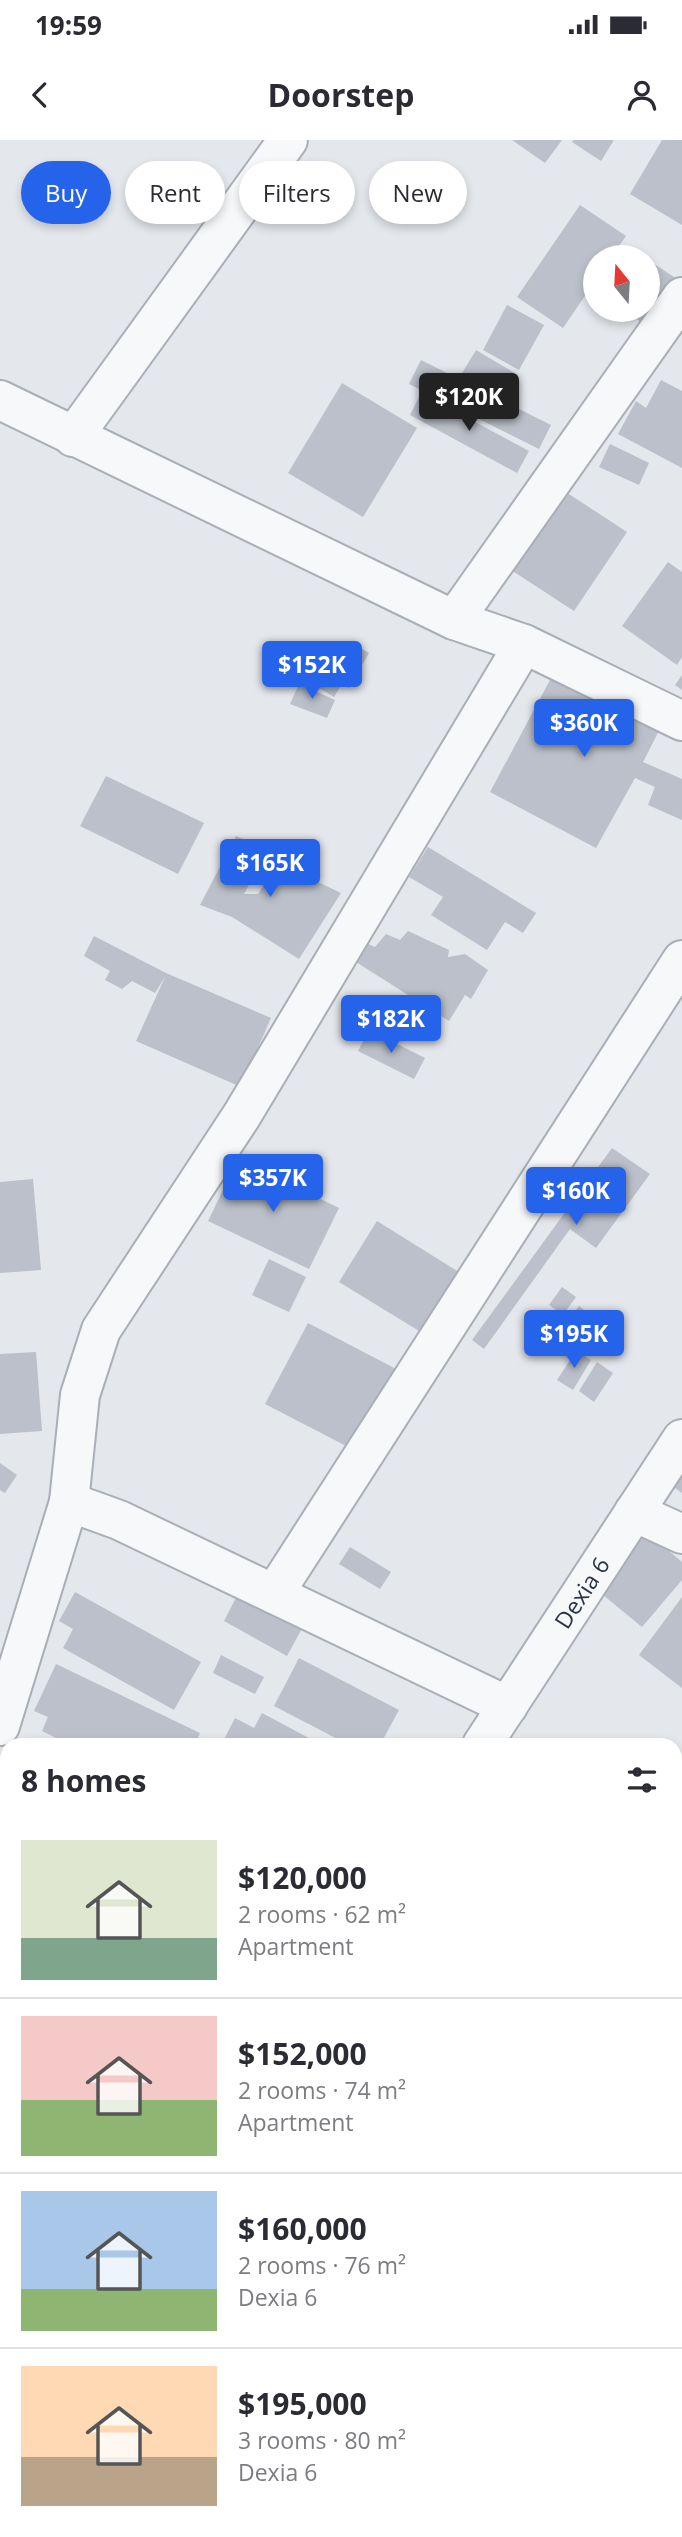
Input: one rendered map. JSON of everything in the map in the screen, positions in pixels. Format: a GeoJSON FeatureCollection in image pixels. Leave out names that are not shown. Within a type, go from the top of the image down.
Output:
{"type":"FeatureCollection","features":[{"type":"Feature","properties":{"kind":"street"},"geometry":{"type":"LineString","coordinates":[[73,437],[288,140]]}},
{"type":"Feature","properties":{"kind":"street"},"geometry":{"type":"LineString","coordinates":[[454,620],[682,297]]}},
{"type":"Feature","properties":{"kind":"street"},"geometry":{"type":"LineString","coordinates":[[0,400],[454,620],[524,644],[682,721]]}},
{"type":"Feature","properties":{"kind":"street"},"geometry":{"type":"LineString","coordinates":[[0,1726],[69,1502],[80,1395],[101,1330],[242,1115],[524,644]]}},
{"type":"Feature","properties":{"kind":"street"},"geometry":{"type":"LineString","coordinates":[[274,1594],[682,960]]}},
{"type":"Feature","properties":{"kind":"street","name":"Dexia 6"},"geometry":{"type":"LineString","coordinates":[[487,1738],[682,1439]]}},
{"type":"Feature","properties":{"kind":"street"},"geometry":{"type":"LineString","coordinates":[[69,1502],[119,1520],[508,1706]]}},
{"type":"Feature","properties":{"kind":"street"},"geometry":{"type":"LineString","coordinates":[[634,1512],[682,1534]]}},
{"type":"Feature","properties":{"kind":"building"},"geometry":{"type":"Polygon","coordinates":[[[512,140],[562,140],[545,163],[512,140]]]}},
{"type":"Feature","properties":{"kind":"building"},"geometry":{"type":"Polygon","coordinates":[[[614,140],[601,161],[572,142],[614,140]]]}},
{"type":"Feature","properties":{"kind":"building"},"geometry":{"type":"Polygon","coordinates":[[[662,140],[682,140],[682,225],[630,194],[662,140]]]}},
{"type":"Feature","properties":{"kind":"building"},"geometry":{"type":"Polygon","coordinates":[[[580,205],[626,236],[620,245],[583,245],[583,299],[563,328],[517,297],[580,205]]]}},
{"type":"Feature","properties":{"kind":"building"},"geometry":{"type":"Polygon","coordinates":[[[660,268],[677,279],[660,304],[660,268]]]}},
{"type":"Feature","properties":{"kind":"building"},"geometry":{"type":"Polygon","coordinates":[[[507,305],[544,325],[519,370],[483,350],[507,305]]]}},
{"type":"Feature","properties":{"kind":"building"},"geometry":{"type":"Polygon","coordinates":[[[476,350],[518,375],[504,398],[462,373],[476,350]]]}},
{"type":"Feature","properties":{"kind":"building"},"geometry":{"type":"Polygon","coordinates":[[[421,360],[551,425],[539,449],[409,384],[421,360]]]}},
{"type":"Feature","properties":{"kind":"building"},"geometry":{"type":"Polygon","coordinates":[[[661,380],[682,391],[682,468],[618,434],[636,401],[646,408],[661,380]]]}},
{"type":"Feature","properties":{"kind":"building"},"geometry":{"type":"Polygon","coordinates":[[[342,383],[417,428],[363,517],[288,473],[342,383]]]}},
{"type":"Feature","properties":{"kind":"building"},"geometry":{"type":"Polygon","coordinates":[[[421,393],[529,451],[517,473],[410,415],[421,393]]]}},
{"type":"Feature","properties":{"kind":"building"},"geometry":{"type":"Polygon","coordinates":[[[610,444],[649,463],[639,485],[599,467],[610,444]]]}},
{"type":"Feature","properties":{"kind":"building"},"geometry":{"type":"Polygon","coordinates":[[[555,485],[627,532],[574,611],[502,564],[555,485]]]}},
{"type":"Feature","properties":{"kind":"building"},"geometry":{"type":"Polygon","coordinates":[[[668,562],[682,572],[682,657],[677,665],[622,626],[668,562]]]}},
{"type":"Feature","properties":{"kind":"building"},"geometry":{"type":"Polygon","coordinates":[[[354,644],[369,653],[349,688],[333,678],[354,644]]]}},
{"type":"Feature","properties":{"kind":"building"},"geometry":{"type":"Polygon","coordinates":[[[558,665],[664,721],[643,762],[682,779],[682,820],[648,805],[655,787],[635,778],[596,848],[490,792],[558,665]]]}},
{"type":"Feature","properties":{"kind":"building"},"geometry":{"type":"Polygon","coordinates":[[[682,675],[682,690],[675,685],[682,675]]]}},
{"type":"Feature","properties":{"kind":"building"},"geometry":{"type":"Polygon","coordinates":[[[326,678],[340,687],[334,697],[319,688],[326,678]]]}},
{"type":"Feature","properties":{"kind":"building"},"geometry":{"type":"Polygon","coordinates":[[[299,684],[335,700],[327,718],[290,704],[299,684]]]}},
{"type":"Feature","properties":{"kind":"building"},"geometry":{"type":"Polygon","coordinates":[[[106,776],[204,823],[178,874],[80,826],[106,776]]]}},
{"type":"Feature","properties":{"kind":"building"},"geometry":{"type":"Polygon","coordinates":[[[236,836],[268,849],[244,894],[258,894],[278,863],[341,893],[299,959],[232,917],[200,905],[236,836]]]}},
{"type":"Feature","properties":{"kind":"building"},"geometry":{"type":"Polygon","coordinates":[[[428,847],[536,913],[523,933],[505,922],[487,950],[431,915],[443,897],[409,877],[428,847]]]}},
{"type":"Feature","properties":{"kind":"building"},"geometry":{"type":"Polygon","coordinates":[[[408,931],[449,950],[448,957],[465,954],[488,970],[471,999],[465,995],[449,1021],[356,962],[366,943],[375,947],[386,934],[400,940],[408,931]]]}},
{"type":"Feature","properties":{"kind":"building"},"geometry":{"type":"Polygon","coordinates":[[[94,936],[166,973],[271,1018],[241,1087],[136,1041],[165,977],[155,993],[132,981],[122,989],[105,980],[110,971],[84,956],[94,936]]]}},
{"type":"Feature","properties":{"kind":"building"},"geometry":{"type":"Polygon","coordinates":[[[369,1030],[425,1058],[414,1079],[358,1051],[369,1030]]]}},
{"type":"Feature","properties":{"kind":"building"},"geometry":{"type":"Polygon","coordinates":[[[612,1148],[650,1174],[596,1248],[570,1229],[484,1349],[472,1340],[612,1148]]]}},
{"type":"Feature","properties":{"kind":"building"},"geometry":{"type":"Polygon","coordinates":[[[238,1159],[339,1208],[309,1269],[208,1221],[238,1159]]]}},
{"type":"Feature","properties":{"kind":"building"},"geometry":{"type":"Polygon","coordinates":[[[33,1179],[41,1270],[0,1273],[0,1182],[33,1179]]]}},
{"type":"Feature","properties":{"kind":"building"},"geometry":{"type":"Polygon","coordinates":[[[377,1221],[462,1274],[424,1334],[339,1282],[377,1221]]]}},
{"type":"Feature","properties":{"kind":"building"},"geometry":{"type":"Polygon","coordinates":[[[269,1259],[306,1277],[289,1312],[252,1295],[269,1259]]]}},
{"type":"Feature","properties":{"kind":"building"},"geometry":{"type":"Polygon","coordinates":[[[562,1287],[576,1297],[563,1315],[549,1305],[562,1287]]]}},
{"type":"Feature","properties":{"kind":"building"},"geometry":{"type":"Polygon","coordinates":[[[579,1306],[594,1318],[583,1332],[568,1320],[579,1306]]]}},
{"type":"Feature","properties":{"kind":"building"},"geometry":{"type":"Polygon","coordinates":[[[308,1323],[398,1370],[354,1450],[265,1404],[308,1323]]]}},
{"type":"Feature","properties":{"kind":"building"},"geometry":{"type":"Polygon","coordinates":[[[541,1324],[558,1337],[543,1356],[526,1342],[541,1324]]]}},
{"type":"Feature","properties":{"kind":"building"},"geometry":{"type":"Polygon","coordinates":[[[576,1351],[591,1360],[573,1390],[557,1380],[576,1351]]]}},
{"type":"Feature","properties":{"kind":"building"},"geometry":{"type":"Polygon","coordinates":[[[36,1352],[42,1431],[0,1434],[0,1354],[36,1352]]]}},
{"type":"Feature","properties":{"kind":"building"},"geometry":{"type":"Polygon","coordinates":[[[597,1362],[613,1373],[594,1402],[579,1391],[597,1362]]]}},
{"type":"Feature","properties":{"kind":"building"},"geometry":{"type":"Polygon","coordinates":[[[682,1454],[682,1493],[664,1480],[682,1454]]]}},
{"type":"Feature","properties":{"kind":"building"},"geometry":{"type":"Polygon","coordinates":[[[0,1463],[17,1475],[5,1493],[0,1490],[0,1463]]]}},
{"type":"Feature","properties":{"kind":"building"},"geometry":{"type":"Polygon","coordinates":[[[640,1526],[682,1562],[682,1580],[642,1627],[591,1585],[640,1526]]]}},
{"type":"Feature","properties":{"kind":"building"},"geometry":{"type":"Polygon","coordinates":[[[350,1547],[391,1572],[380,1589],[339,1564],[350,1547]]]}},
{"type":"Feature","properties":{"kind":"building"},"geometry":{"type":"Polygon","coordinates":[[[241,1588],[305,1623],[287,1656],[224,1621],[241,1588]]]}},
{"type":"Feature","properties":{"kind":"building"},"geometry":{"type":"Polygon","coordinates":[[[75,1592],[201,1662],[174,1710],[63,1648],[73,1629],[59,1621],[75,1592]]]}},
{"type":"Feature","properties":{"kind":"building"},"geometry":{"type":"Polygon","coordinates":[[[682,1597],[682,1688],[639,1655],[682,1597]]]}},
{"type":"Feature","properties":{"kind":"building"},"geometry":{"type":"Polygon","coordinates":[[[221,1655],[264,1677],[255,1694],[213,1673],[221,1655]]]}},
{"type":"Feature","properties":{"kind":"building"},"geometry":{"type":"Polygon","coordinates":[[[299,1658],[399,1710],[384,1738],[336,1738],[274,1706],[299,1658]]]}},
{"type":"Feature","properties":{"kind":"building"},"geometry":{"type":"Polygon","coordinates":[[[56,1664],[200,1733],[198,1738],[56,1738],[42,1731],[48,1717],[34,1711],[56,1664]]]}},
{"type":"Feature","properties":{"kind":"building"},"geometry":{"type":"Polygon","coordinates":[[[262,1713],[309,1738],[225,1738],[235,1718],[254,1728],[262,1713]]]}}]}
